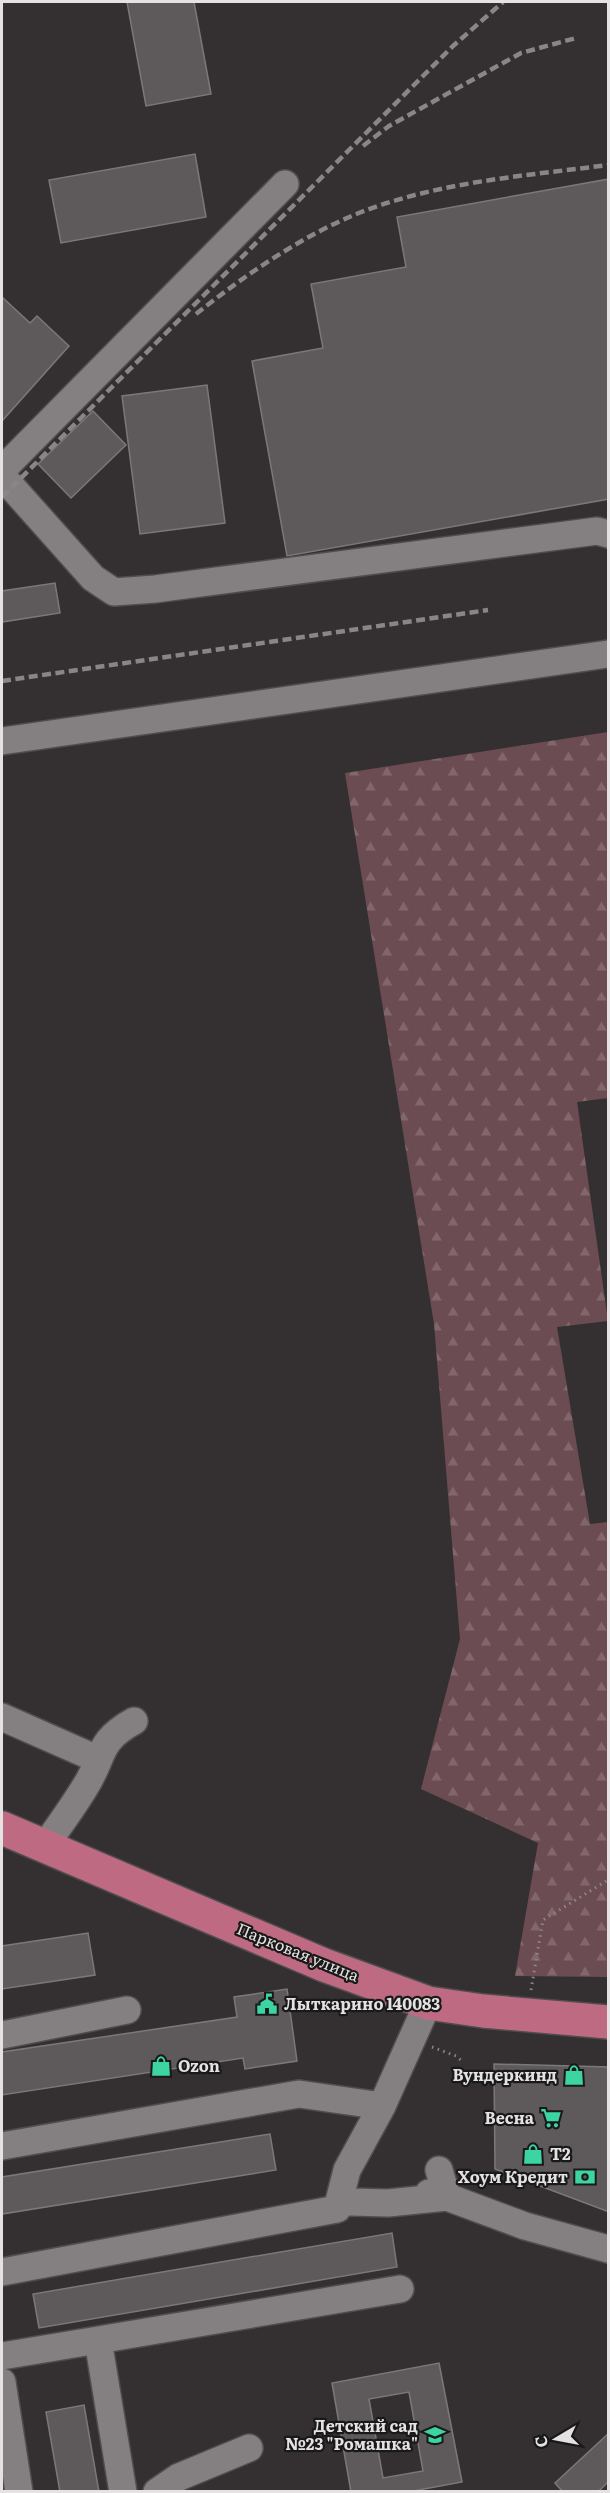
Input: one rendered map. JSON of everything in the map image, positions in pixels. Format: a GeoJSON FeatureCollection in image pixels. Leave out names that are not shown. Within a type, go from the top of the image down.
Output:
{"type":"FeatureCollection","features":[{"type":"Feature","properties":{"kind":"main road","name":"Парковая улица"},"geometry":{"type":"LineString","coordinates":[[2,1827],[324,1965],[428,2003],[483,2011],[609,2022]]}},
{"type":"Feature","properties":{"kind":"street"},"geometry":{"type":"LineString","coordinates":[[2,470],[285,184]]}},
{"type":"Feature","properties":{"kind":"street"},"geometry":{"type":"LineString","coordinates":[[2,476],[93,578],[114,592],[155,589],[597,531],[609,534]]}},
{"type":"Feature","properties":{"kind":"street"},"geometry":{"type":"LineString","coordinates":[[2,741],[609,654]]}},
{"type":"Feature","properties":{"kind":"street"},"geometry":{"type":"LineString","coordinates":[[2,1717],[97,1759]]}},
{"type":"Feature","properties":{"kind":"street"},"geometry":{"type":"LineString","coordinates":[[45,1846],[87,1785],[97,1759],[117,1731],[134,1721]]}},
{"type":"Feature","properties":{"kind":"street"},"geometry":{"type":"LineString","coordinates":[[2,2271],[338,2209],[347,2170],[382,2106],[428,2003]]}},
{"type":"Feature","properties":{"kind":"street"},"geometry":{"type":"LineString","coordinates":[[2,2035],[127,2010]]}},
{"type":"Feature","properties":{"kind":"street"},"geometry":{"type":"LineString","coordinates":[[2,2146],[299,2094],[382,2106]]}},
{"type":"Feature","properties":{"kind":"street"},"geometry":{"type":"LineString","coordinates":[[347,2170],[356,2184],[366,2189],[394,2186],[447,2197],[525,2226],[609,2249]]}},
{"type":"Feature","properties":{"kind":"street"},"geometry":{"type":"LineString","coordinates":[[439,2170],[447,2197]]}},
{"type":"Feature","properties":{"kind":"street"},"geometry":{"type":"LineString","coordinates":[[341,2198],[351,2202],[388,2203],[447,2197]]}},
{"type":"Feature","properties":{"kind":"street"},"geometry":{"type":"LineString","coordinates":[[2,2356],[400,2289]]}},
{"type":"Feature","properties":{"kind":"street"},"geometry":{"type":"LineString","coordinates":[[98,2340],[123,2492]]}},
{"type":"Feature","properties":{"kind":"street"},"geometry":{"type":"LineString","coordinates":[[2,2382],[19,2492]]}},
{"type":"Feature","properties":{"kind":"street"},"geometry":{"type":"LineString","coordinates":[[157,2492],[179,2477],[249,2448]]}},
{"type":"Feature","properties":{"kind":"path"},"geometry":{"type":"LineString","coordinates":[[529,2000],[543,1920],[609,1880]]}},
{"type":"Feature","properties":{"kind":"path"},"geometry":{"type":"LineString","coordinates":[[412,2039],[456,2056],[462,2061]]}},
{"type":"Feature","properties":{"kind":"green space"},"geometry":{"type":"Polygon","coordinates":[[[608,732],[608,1098],[577,1102],[608,1321],[557,1327],[590,1524],[608,1522],[608,1977],[515,1976],[538,1843],[421,1789],[460,1639],[434,1324],[345,773],[608,732]]]}},
{"type":"Feature","properties":{"kind":"building"},"geometry":{"type":"Polygon","coordinates":[[[127,2],[194,2],[211,94],[146,106],[127,2]]]}},
{"type":"Feature","properties":{"kind":"building"},"geometry":{"type":"Polygon","coordinates":[[[195,154],[206,217],[61,243],[49,180],[195,154]]]}},
{"type":"Feature","properties":{"kind":"building"},"geometry":{"type":"Polygon","coordinates":[[[609,179],[609,499],[287,556],[252,361],[323,348],[311,284],[406,267],[397,217],[609,179]]]}},
{"type":"Feature","properties":{"kind":"building"},"geometry":{"type":"Polygon","coordinates":[[[2,297],[30,323],[37,316],[69,346],[2,421],[2,297]]]}},
{"type":"Feature","properties":{"kind":"building"},"geometry":{"type":"Polygon","coordinates":[[[207,385],[225,523],[140,534],[122,396],[207,385]]]}},
{"type":"Feature","properties":{"kind":"building"},"geometry":{"type":"Polygon","coordinates":[[[93,411],[126,445],[71,498],[38,464],[93,411]]]}},
{"type":"Feature","properties":{"kind":"building"},"geometry":{"type":"Polygon","coordinates":[[[55,583],[60,613],[2,622],[2,591],[55,583]]]}},
{"type":"Feature","properties":{"kind":"building"},"geometry":{"type":"Polygon","coordinates":[[[88,1933],[95,1975],[2,1989],[2,1946],[88,1933]]]}},
{"type":"Feature","properties":{"kind":"building"},"geometry":{"type":"Polygon","coordinates":[[[287,1989],[297,2061],[245,2069],[243,2058],[2,2095],[2,2052],[237,2017],[234,1997],[287,1989]]]}},
{"type":"Feature","properties":{"kind":"building","name":"Весна"},"geometry":{"type":"Polygon","coordinates":[[[494,2064],[609,2067],[609,2212],[495,2169],[494,2064]]]}},
{"type":"Feature","properties":{"kind":"building"},"geometry":{"type":"Polygon","coordinates":[[[270,2134],[276,2170],[2,2214],[2,2177],[270,2134]]]}},
{"type":"Feature","properties":{"kind":"building"},"geometry":{"type":"Polygon","coordinates":[[[392,2233],[397,2267],[39,2328],[33,2294],[392,2233]]]}},
{"type":"Feature","properties":{"kind":"building","name":"Детский сад №23 \"Ромашка\""},"geometry":{"type":"Polygon","coordinates":[[[439,2363],[462,2482],[408,2492],[351,2492],[332,2383],[439,2363]],[[409,2392],[369,2399],[383,2478],[423,2471],[409,2392]]]}},
{"type":"Feature","properties":{"kind":"building"},"geometry":{"type":"Polygon","coordinates":[[[84,2405],[99,2492],[60,2492],[46,2412],[84,2405]]]}},
{"type":"Feature","properties":{"kind":"building"},"geometry":{"type":"Polygon","coordinates":[[[609,2433],[609,2481],[598,2492],[563,2492],[555,2483],[609,2433]]]}},
{"type":"Feature","properties":{"kind":"railway"},"geometry":{"type":"LineString","coordinates":[[2,497],[453,46],[503,2]]}},
{"type":"Feature","properties":{"kind":"railway"},"geometry":{"type":"LineString","coordinates":[[363,146],[389,126],[521,53],[576,38]]}},
{"type":"Feature","properties":{"kind":"railway"},"geometry":{"type":"LineString","coordinates":[[196,314],[252,272],[312,235],[384,204],[480,182],[608,165]]}},
{"type":"Feature","properties":{"kind":"railway"},"geometry":{"type":"LineString","coordinates":[[2,681],[488,610]]}},
{"type":"Feature","properties":{"kind":"place","name":"Лыткарино 140083"},"geometry":{"type":"Point","coordinates":[267,2004]}},
{"type":"Feature","properties":{"kind":"place","name":"Ozon"},"geometry":{"type":"Point","coordinates":[161,2066]}},
{"type":"Feature","properties":{"kind":"place","name":"Вундеркинд"},"geometry":{"type":"Point","coordinates":[574,2075]}},
{"type":"Feature","properties":{"kind":"place","name":"Весна"},"geometry":{"type":"Point","coordinates":[551,2118]}},
{"type":"Feature","properties":{"kind":"place","name":"T2"},"geometry":{"type":"Point","coordinates":[533,2154]}},
{"type":"Feature","properties":{"kind":"place","name":"Хоум Кредит"},"geometry":{"type":"Point","coordinates":[585,2177]}},
{"type":"Feature","properties":{"kind":"place","name":"Детский сад №23 \"Ромашка\""},"geometry":{"type":"Point","coordinates":[435,2435]}}]}
